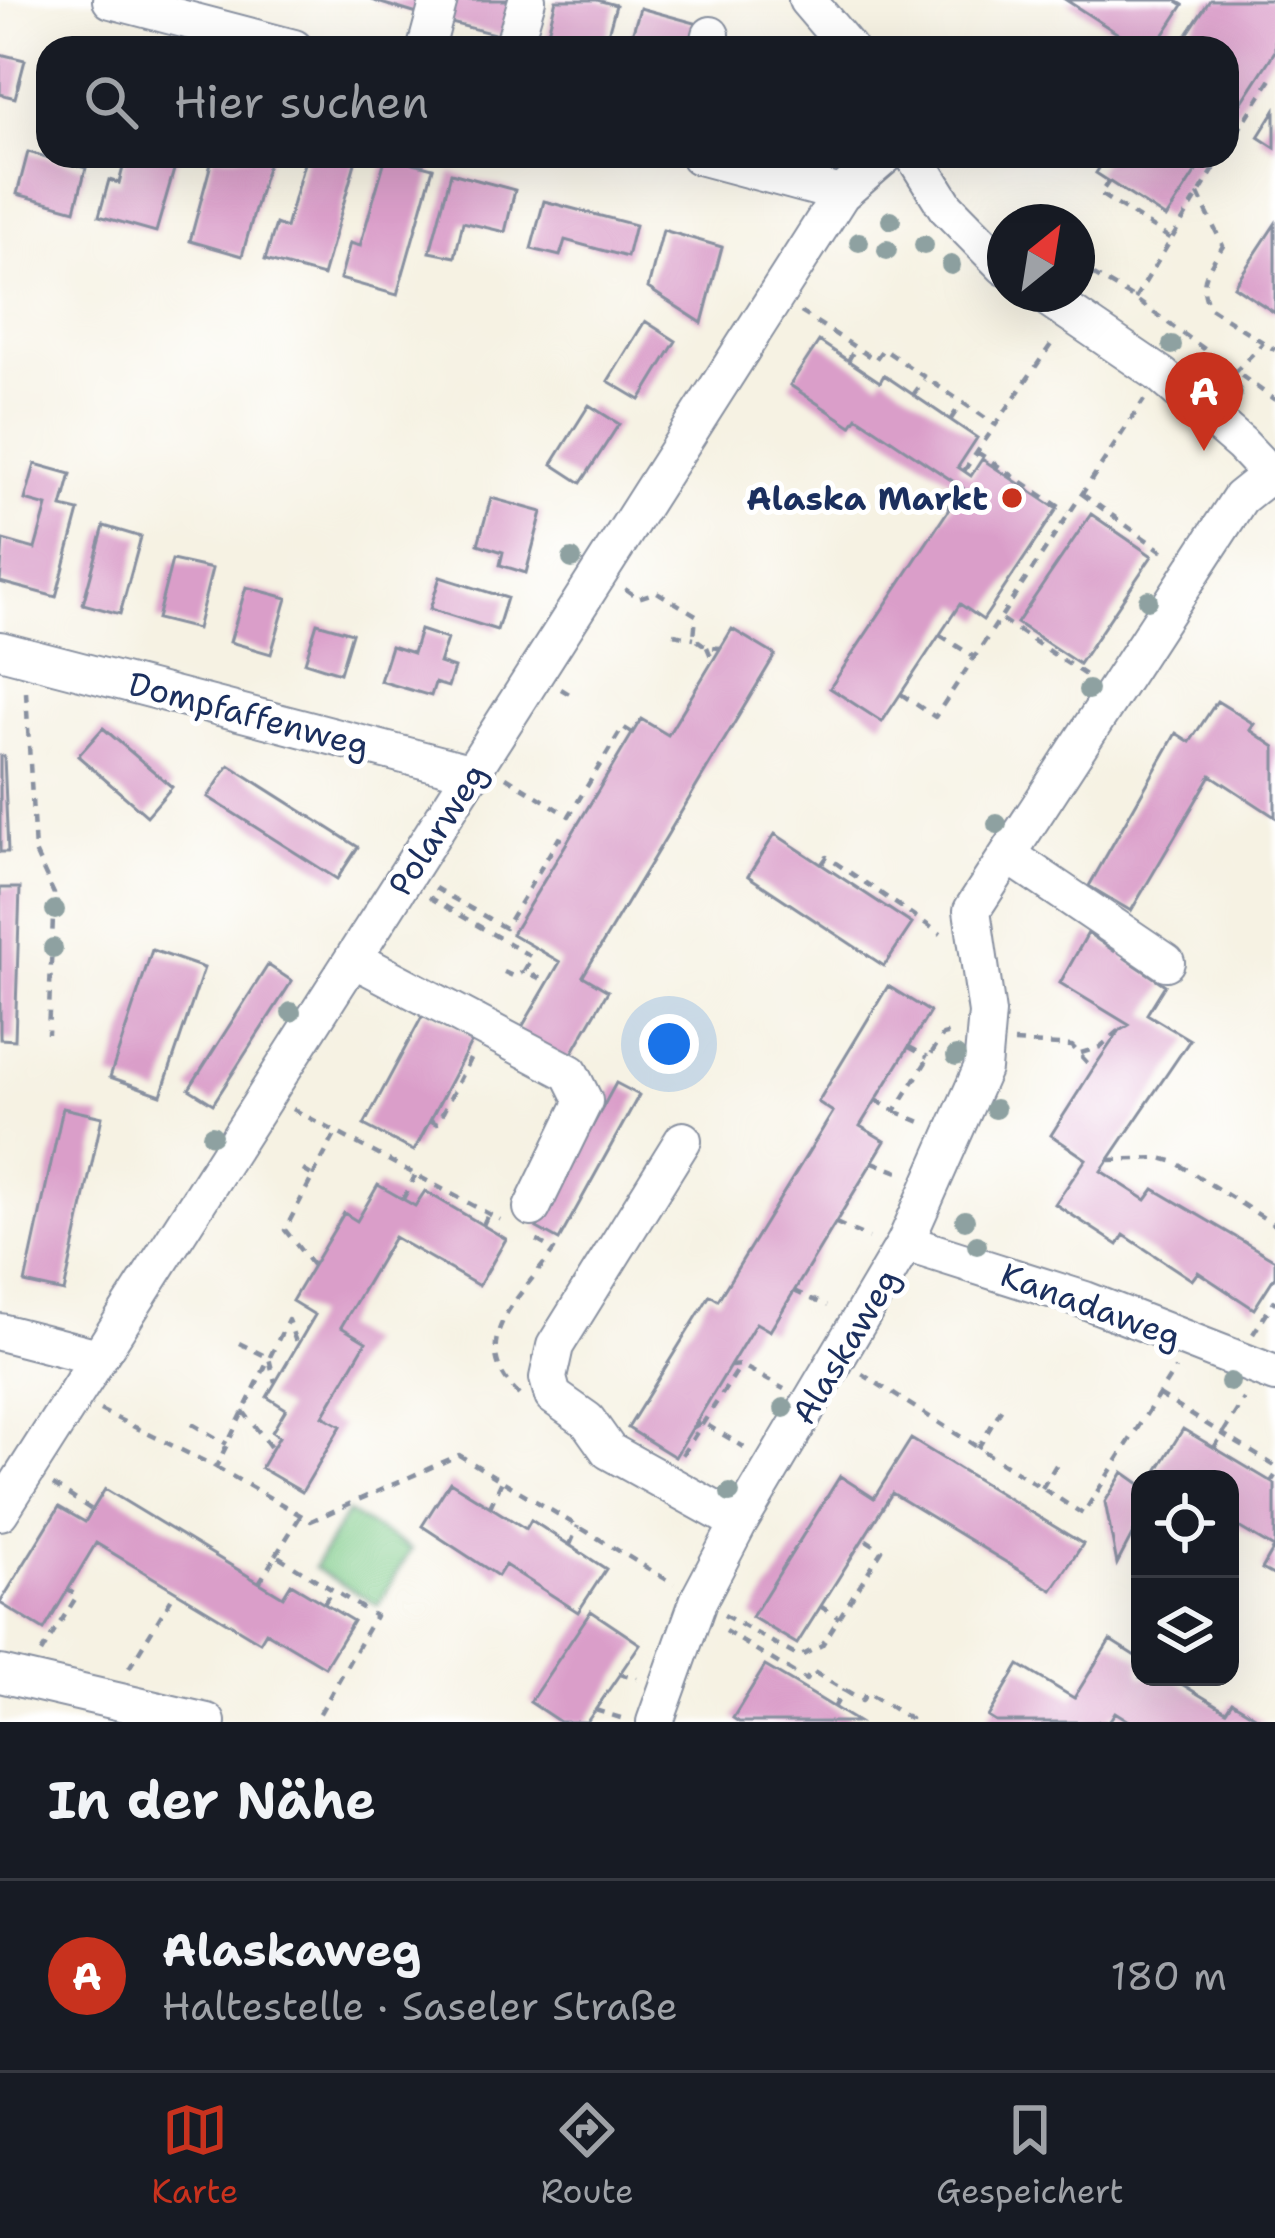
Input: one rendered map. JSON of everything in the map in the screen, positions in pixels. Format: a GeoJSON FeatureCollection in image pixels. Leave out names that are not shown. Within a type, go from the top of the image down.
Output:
{"type":"FeatureCollection","features":[{"type":"Feature","properties":{"kind":"street"},"geometry":{"type":"LineString","coordinates":[[111,0],[248,36]]}},
{"type":"Feature","properties":{"kind":"street"},"geometry":{"type":"LineString","coordinates":[[429,36],[439,0]]}},
{"type":"Feature","properties":{"kind":"street"},"geometry":{"type":"LineString","coordinates":[[516,36],[526,0]]}},
{"type":"Feature","properties":{"kind":"street"},"geometry":{"type":"LineString","coordinates":[[808,0],[838,36]]}},
{"type":"Feature","properties":{"kind":"street"},"geometry":{"type":"LineString","coordinates":[[744,168],[841,194]]}},
{"type":"Feature","properties":{"kind":"street","name":"Polarweg"},"geometry":{"type":"LineString","coordinates":[[0,1512],[841,194],[871,168]]}},
{"type":"Feature","properties":{"kind":"street"},"geometry":{"type":"LineString","coordinates":[[922,168],[946,207],[987,249]]}},
{"type":"Feature","properties":{"kind":"street"},"geometry":{"type":"LineString","coordinates":[[1069,312],[1161,375],[1273,475]]}},
{"type":"Feature","properties":{"kind":"street","name":"Alaskaweg"},"geometry":{"type":"LineString","coordinates":[[655,1722],[696,1606],[739,1523],[905,1243],[982,1069],[985,1034],[971,910],[1240,498],[1273,475]]}},
{"type":"Feature","properties":{"kind":"street","name":"Dompfaffenweg"},"geometry":{"type":"LineString","coordinates":[[12,653],[477,767]]}},
{"type":"Feature","properties":{"kind":"street"},"geometry":{"type":"LineString","coordinates":[[1008,855],[1166,962]]}},
{"type":"Feature","properties":{"kind":"street"},"geometry":{"type":"LineString","coordinates":[[354,959],[571,1073],[584,1101],[519,1221]]}},
{"type":"Feature","properties":{"kind":"street"},"geometry":{"type":"LineString","coordinates":[[683,1140],[555,1346],[548,1378],[553,1396],[587,1420],[609,1451],[739,1523]]}},
{"type":"Feature","properties":{"kind":"street","name":"Kanadaweg"},"geometry":{"type":"LineString","coordinates":[[905,1243],[1085,1300],[1269,1372]]}},
{"type":"Feature","properties":{"kind":"street"},"geometry":{"type":"LineString","coordinates":[[0,1332],[98,1357]]}},
{"type":"Feature","properties":{"kind":"street"},"geometry":{"type":"LineString","coordinates":[[13,1676],[207,1722]]}},
{"type":"Feature","properties":{"kind":"path"},"geometry":{"type":"LineString","coordinates":[[1239,129],[1275,73]]}},
{"type":"Feature","properties":{"kind":"path"},"geometry":{"type":"LineString","coordinates":[[1135,298],[1214,168]]}},
{"type":"Feature","properties":{"kind":"path"},"geometry":{"type":"LineString","coordinates":[[1109,181],[1098,197],[1171,239]]}},
{"type":"Feature","properties":{"kind":"path"},"geometry":{"type":"LineString","coordinates":[[1198,194],[1223,246],[1203,281],[1205,299],[1210,308],[1275,350]]}},
{"type":"Feature","properties":{"kind":"path"},"geometry":{"type":"LineString","coordinates":[[1095,275],[1135,298],[1275,400]]}},
{"type":"Feature","properties":{"kind":"path"},"geometry":{"type":"LineString","coordinates":[[776,296],[875,359],[883,349],[996,425]]}},
{"type":"Feature","properties":{"kind":"path"},"geometry":{"type":"LineString","coordinates":[[964,471],[996,425],[1053,312]]}},
{"type":"Feature","properties":{"kind":"path"},"geometry":{"type":"LineString","coordinates":[[1234,373],[1263,343]]}},
{"type":"Feature","properties":{"kind":"path"},"geometry":{"type":"LineString","coordinates":[[848,361],[856,347]]}},
{"type":"Feature","properties":{"kind":"path"},"geometry":{"type":"LineString","coordinates":[[901,694],[935,717],[1161,375]]}},
{"type":"Feature","properties":{"kind":"path"},"geometry":{"type":"LineString","coordinates":[[914,394],[925,378]]}},
{"type":"Feature","properties":{"kind":"path"},"geometry":{"type":"LineString","coordinates":[[951,419],[962,402]]}},
{"type":"Feature","properties":{"kind":"path"},"geometry":{"type":"LineString","coordinates":[[977,452],[1069,513]]}},
{"type":"Feature","properties":{"kind":"path"},"geometry":{"type":"LineString","coordinates":[[950,508],[942,503],[956,483]]}},
{"type":"Feature","properties":{"kind":"path"},"geometry":{"type":"LineString","coordinates":[[1082,494],[1192,572]]}},
{"type":"Feature","properties":{"kind":"path"},"geometry":{"type":"LineString","coordinates":[[600,573],[638,598],[657,592],[696,615],[694,638]]}},
{"type":"Feature","properties":{"kind":"path"},"geometry":{"type":"LineString","coordinates":[[1000,619],[1112,693]]}},
{"type":"Feature","properties":{"kind":"path"},"geometry":{"type":"LineString","coordinates":[[674,634],[721,648]]}},
{"type":"Feature","properties":{"kind":"path"},"geometry":{"type":"LineString","coordinates":[[940,635],[974,657]]}},
{"type":"Feature","properties":{"kind":"path"},"geometry":{"type":"LineString","coordinates":[[707,647],[713,661]]}},
{"type":"Feature","properties":{"kind":"path"},"geometry":{"type":"LineString","coordinates":[[12,653],[35,853],[54,894],[48,1034]]}},
{"type":"Feature","properties":{"kind":"path"},"geometry":{"type":"LineString","coordinates":[[477,767],[569,816],[623,728],[632,733]]}},
{"type":"Feature","properties":{"kind":"path"},"geometry":{"type":"LineString","coordinates":[[579,800],[588,806]]}},
{"type":"Feature","properties":{"kind":"path"},"geometry":{"type":"LineString","coordinates":[[406,878],[505,928],[559,838],[566,842]]}},
{"type":"Feature","properties":{"kind":"path"},"geometry":{"type":"LineString","coordinates":[[822,865],[826,857],[947,938],[976,937]]}},
{"type":"Feature","properties":{"kind":"path"},"geometry":{"type":"LineString","coordinates":[[406,878],[532,957],[514,977],[503,971]]}},
{"type":"Feature","properties":{"kind":"path"},"geometry":{"type":"LineString","coordinates":[[511,918],[518,923]]}},
{"type":"Feature","properties":{"kind":"path"},"geometry":{"type":"LineString","coordinates":[[524,971],[548,982]]}},
{"type":"Feature","properties":{"kind":"path"},"geometry":{"type":"LineString","coordinates":[[430,1120],[437,1124],[462,1066],[486,1028]]}},
{"type":"Feature","properties":{"kind":"path"},"geometry":{"type":"LineString","coordinates":[[1081,1054],[1100,1047],[1119,1031]]}},
{"type":"Feature","properties":{"kind":"path"},"geometry":{"type":"LineString","coordinates":[[876,1100],[895,1111],[943,1034],[985,1034],[1072,1046],[1093,1069]]}},
{"type":"Feature","properties":{"kind":"path"},"geometry":{"type":"LineString","coordinates":[[909,1047],[928,1057]]}},
{"type":"Feature","properties":{"kind":"path"},"geometry":{"type":"LineString","coordinates":[[268,1094],[335,1135],[488,1214],[519,1221],[554,1250]]}},
{"type":"Feature","properties":{"kind":"path"},"geometry":{"type":"LineString","coordinates":[[313,1266],[285,1230],[335,1135]]}},
{"type":"Feature","properties":{"kind":"path"},"geometry":{"type":"LineString","coordinates":[[1109,1160],[1175,1162],[1275,1225]]}},
{"type":"Feature","properties":{"kind":"path"},"geometry":{"type":"LineString","coordinates":[[303,1170],[313,1176]]}},
{"type":"Feature","properties":{"kind":"path"},"geometry":{"type":"LineString","coordinates":[[404,1199],[415,1176]]}},
{"type":"Feature","properties":{"kind":"path"},"geometry":{"type":"LineString","coordinates":[[483,1225],[488,1214]]}},
{"type":"Feature","properties":{"kind":"path"},"geometry":{"type":"LineString","coordinates":[[216,1467],[288,1320],[297,1345]]}},
{"type":"Feature","properties":{"kind":"path"},"geometry":{"type":"LineString","coordinates":[[837,1358],[1083,1514],[1192,1342]]}},
{"type":"Feature","properties":{"kind":"path"},"geometry":{"type":"LineString","coordinates":[[239,1343],[269,1358],[275,1382]]}},
{"type":"Feature","properties":{"kind":"path"},"geometry":{"type":"LineString","coordinates":[[665,1482],[741,1365]]}},
{"type":"Feature","properties":{"kind":"path"},"geometry":{"type":"LineString","coordinates":[[730,1366],[741,1365],[810,1403]]}},
{"type":"Feature","properties":{"kind":"path"},"geometry":{"type":"LineString","coordinates":[[1214,1448],[1269,1372]]}},
{"type":"Feature","properties":{"kind":"path"},"geometry":{"type":"LineString","coordinates":[[1159,1395],[1275,1466]]}},
{"type":"Feature","properties":{"kind":"path"},"geometry":{"type":"LineString","coordinates":[[73,1397],[216,1467],[311,1521],[459,1455],[578,1526],[806,1680],[812,1670],[862,1701],[867,1692],[910,1719],[908,1722]]}},
{"type":"Feature","properties":{"kind":"path"},"geometry":{"type":"LineString","coordinates":[[978,1448],[1005,1403]]}},
{"type":"Feature","properties":{"kind":"path"},"geometry":{"type":"LineString","coordinates":[[243,1411],[272,1449]]}},
{"type":"Feature","properties":{"kind":"path"},"geometry":{"type":"LineString","coordinates":[[692,1428],[703,1422]]}},
{"type":"Feature","properties":{"kind":"path"},"geometry":{"type":"LineString","coordinates":[[703,1422],[774,1465]]}},
{"type":"Feature","properties":{"kind":"path"},"geometry":{"type":"LineString","coordinates":[[192,1424],[227,1444]]}},
{"type":"Feature","properties":{"kind":"path"},"geometry":{"type":"LineString","coordinates":[[1042,1488],[1056,1465]]}},
{"type":"Feature","properties":{"kind":"path"},"geometry":{"type":"LineString","coordinates":[[28,1469],[92,1510]]}},
{"type":"Feature","properties":{"kind":"path"},"geometry":{"type":"LineString","coordinates":[[490,1507],[502,1481]]}},
{"type":"Feature","properties":{"kind":"path"},"geometry":{"type":"LineString","coordinates":[[1095,1496],[1105,1502]]}},
{"type":"Feature","properties":{"kind":"path"},"geometry":{"type":"LineString","coordinates":[[259,1583],[301,1515]]}},
{"type":"Feature","properties":{"kind":"path"},"geometry":{"type":"LineString","coordinates":[[569,1545],[578,1526]]}},
{"type":"Feature","properties":{"kind":"path"},"geometry":{"type":"LineString","coordinates":[[696,1606],[799,1657],[822,1645],[882,1550],[863,1538]]}},
{"type":"Feature","properties":{"kind":"path"},"geometry":{"type":"LineString","coordinates":[[276,1555],[375,1616],[315,1722]]}},
{"type":"Feature","properties":{"kind":"path"},"geometry":{"type":"LineString","coordinates":[[13,1676],[77,1596],[68,1590]]}},
{"type":"Feature","properties":{"kind":"path"},"geometry":{"type":"LineString","coordinates":[[323,1604],[332,1590]]}},
{"type":"Feature","properties":{"kind":"path"},"geometry":{"type":"LineString","coordinates":[[112,1698],[176,1591]]}},
{"type":"Feature","properties":{"kind":"path"},"geometry":{"type":"LineString","coordinates":[[820,1606],[839,1618]]}},
{"type":"Feature","properties":{"kind":"path"},"geometry":{"type":"LineString","coordinates":[[794,1683],[798,1675]]}},
{"type":"Feature","properties":{"kind":"path"},"geometry":{"type":"LineString","coordinates":[[835,1708],[844,1690]]}},
{"type":"Feature","properties":{"kind":"path"},"geometry":{"type":"LineString","coordinates":[[595,1710],[635,1722]]}},
{"type":"Feature","properties":{"kind":"green space"},"geometry":{"type":"Polygon","coordinates":[[[347,1512],[411,1549],[378,1605],[314,1568],[347,1512]]]}},
{"type":"Feature","properties":{"kind":"building"},"geometry":{"type":"Polygon","coordinates":[[[371,0],[428,0],[424,16],[371,0]]]}},
{"type":"Feature","properties":{"kind":"building"},"geometry":{"type":"Polygon","coordinates":[[[453,0],[516,0],[506,36],[447,22],[453,0]]]}},
{"type":"Feature","properties":{"kind":"building"},"geometry":{"type":"Polygon","coordinates":[[[556,0],[616,5],[607,36],[547,36],[556,0]]]}},
{"type":"Feature","properties":{"kind":"building"},"geometry":{"type":"Polygon","coordinates":[[[1066,0],[1175,0],[1183,5],[1163,36],[1122,36],[1066,0]]]}},
{"type":"Feature","properties":{"kind":"building"},"geometry":{"type":"Polygon","coordinates":[[[1210,0],[1275,0],[1275,51],[1239,106],[1239,36],[1186,36],[1210,0]]]}},
{"type":"Feature","properties":{"kind":"building"},"geometry":{"type":"Polygon","coordinates":[[[640,8],[706,26],[703,36],[632,36],[640,8]]]}},
{"type":"Feature","properties":{"kind":"building"},"geometry":{"type":"Polygon","coordinates":[[[0,54],[25,60],[15,98],[0,94],[0,54]]]}},
{"type":"Feature","properties":{"kind":"building"},"geometry":{"type":"Polygon","coordinates":[[[1275,110],[1275,148],[1258,137],[1275,110]]]}},
{"type":"Feature","properties":{"kind":"building"},"geometry":{"type":"Polygon","coordinates":[[[28,152],[36,154],[36,168],[86,168],[75,210],[17,194],[28,152]]]}},
{"type":"Feature","properties":{"kind":"building"},"geometry":{"type":"Polygon","coordinates":[[[123,168],[175,168],[156,232],[99,216],[109,180],[119,183],[123,168]]]}},
{"type":"Feature","properties":{"kind":"building"},"geometry":{"type":"Polygon","coordinates":[[[210,168],[267,168],[242,256],[190,241],[210,168]]]}},
{"type":"Feature","properties":{"kind":"building"},"geometry":{"type":"Polygon","coordinates":[[[303,168],[354,168],[323,276],[265,260],[276,224],[286,228],[303,168]]]}},
{"type":"Feature","properties":{"kind":"building"},"geometry":{"type":"Polygon","coordinates":[[[383,168],[433,168],[397,295],[340,279],[350,243],[360,246],[383,168]]]}},
{"type":"Feature","properties":{"kind":"building"},"geometry":{"type":"Polygon","coordinates":[[[1099,168],[1198,168],[1166,218],[1096,173],[1099,168]]]}},
{"type":"Feature","properties":{"kind":"building"},"geometry":{"type":"Polygon","coordinates":[[[451,173],[515,190],[505,232],[463,222],[455,257],[430,252],[451,173]]]}},
{"type":"Feature","properties":{"kind":"building"},"geometry":{"type":"Polygon","coordinates":[[[544,201],[635,225],[627,257],[565,240],[560,256],[531,249],[544,201]]]}},
{"type":"Feature","properties":{"kind":"building"},"geometry":{"type":"Polygon","coordinates":[[[1275,224],[1275,313],[1234,286],[1275,224]]]}},
{"type":"Feature","properties":{"kind":"building"},"geometry":{"type":"Polygon","coordinates":[[[663,230],[722,247],[702,323],[648,288],[663,230]]]}},
{"type":"Feature","properties":{"kind":"building"},"geometry":{"type":"Polygon","coordinates":[[[645,321],[676,341],[640,400],[608,381],[645,321]]]}},
{"type":"Feature","properties":{"kind":"building"},"geometry":{"type":"Polygon","coordinates":[[[819,341],[880,382],[884,375],[977,438],[958,467],[971,476],[982,459],[1057,509],[983,620],[960,604],[882,722],[830,688],[963,488],[857,417],[851,426],[790,385],[819,341]]]}},
{"type":"Feature","properties":{"kind":"building"},"geometry":{"type":"Polygon","coordinates":[[[589,405],[619,424],[581,483],[552,464],[589,405]]]}},
{"type":"Feature","properties":{"kind":"building"},"geometry":{"type":"Polygon","coordinates":[[[35,464],[71,474],[62,507],[79,511],[56,597],[0,582],[3,540],[35,549],[47,506],[25,500],[35,464]]]}},
{"type":"Feature","properties":{"kind":"building"},"geometry":{"type":"Polygon","coordinates":[[[491,498],[542,512],[526,573],[500,565],[503,552],[478,544],[491,498]]]}},
{"type":"Feature","properties":{"kind":"building"},"geometry":{"type":"Polygon","coordinates":[[[1091,514],[1152,556],[1079,664],[1017,623],[1091,514]]]}},
{"type":"Feature","properties":{"kind":"building"},"geometry":{"type":"Polygon","coordinates":[[[104,526],[141,537],[120,614],[83,604],[104,526]]]}},
{"type":"Feature","properties":{"kind":"building"},"geometry":{"type":"Polygon","coordinates":[[[172,560],[212,569],[197,629],[157,619],[172,560]]]}},
{"type":"Feature","properties":{"kind":"building"},"geometry":{"type":"Polygon","coordinates":[[[440,577],[507,598],[497,630],[430,609],[440,577]]]}},
{"type":"Feature","properties":{"kind":"building"},"geometry":{"type":"Polygon","coordinates":[[[246,587],[287,598],[271,654],[230,642],[246,587]]]}},
{"type":"Feature","properties":{"kind":"building"},"geometry":{"type":"Polygon","coordinates":[[[317,623],[352,633],[340,673],[305,662],[317,623]]]}},
{"type":"Feature","properties":{"kind":"building"},"geometry":{"type":"Polygon","coordinates":[[[732,629],[775,655],[583,976],[608,991],[567,1062],[518,1034],[560,962],[512,934],[641,719],[668,735],[732,629]]]}},
{"type":"Feature","properties":{"kind":"building"},"geometry":{"type":"Polygon","coordinates":[[[420,630],[447,639],[439,663],[454,668],[448,687],[435,683],[431,696],[380,681],[391,646],[413,653],[420,630]]]}},
{"type":"Feature","properties":{"kind":"building"},"geometry":{"type":"Polygon","coordinates":[[[1217,701],[1254,724],[1250,730],[1275,747],[1275,817],[1211,775],[1131,911],[1089,886],[1176,733],[1190,742],[1217,701]]]}},
{"type":"Feature","properties":{"kind":"building"},"geometry":{"type":"Polygon","coordinates":[[[103,728],[172,787],[147,816],[78,756],[103,728]]]}},
{"type":"Feature","properties":{"kind":"building"},"geometry":{"type":"Polygon","coordinates":[[[0,756],[4,756],[8,852],[0,852],[0,756]]]}},
{"type":"Feature","properties":{"kind":"building"},"geometry":{"type":"Polygon","coordinates":[[[229,765],[358,847],[337,879],[208,797],[229,765]]]}},
{"type":"Feature","properties":{"kind":"building"},"geometry":{"type":"Polygon","coordinates":[[[775,834],[912,924],[884,966],[748,876],[775,834]]]}},
{"type":"Feature","properties":{"kind":"building"},"geometry":{"type":"Polygon","coordinates":[[[0,888],[20,888],[15,1040],[0,1039],[0,888]]]}},
{"type":"Feature","properties":{"kind":"building"},"geometry":{"type":"Polygon","coordinates":[[[1088,933],[1114,951],[1119,943],[1129,951],[1125,958],[1165,985],[1147,1014],[1190,1040],[1101,1171],[1146,1200],[1154,1189],[1275,1260],[1275,1276],[1254,1309],[1198,1272],[1192,1280],[1124,1235],[1118,1245],[1055,1204],[1086,1159],[1051,1135],[1119,1031],[1129,1025],[1060,983],[1088,933]]]}},
{"type":"Feature","properties":{"kind":"building"},"geometry":{"type":"Polygon","coordinates":[[[152,950],[204,968],[161,1095],[110,1077],[152,950]]]}},
{"type":"Feature","properties":{"kind":"building"},"geometry":{"type":"Polygon","coordinates":[[[268,965],[292,981],[213,1104],[189,1089],[268,965]]]}},
{"type":"Feature","properties":{"kind":"building"},"geometry":{"type":"Polygon","coordinates":[[[888,986],[930,1012],[860,1126],[885,1141],[770,1331],[756,1323],[675,1457],[628,1428],[710,1295],[718,1300],[833,1112],[818,1102],[888,986]]]}},
{"type":"Feature","properties":{"kind":"building"},"geometry":{"type":"Polygon","coordinates":[[[425,1011],[474,1037],[414,1151],[364,1125],[425,1011]]]}},
{"type":"Feature","properties":{"kind":"building"},"geometry":{"type":"Polygon","coordinates":[[[616,1083],[639,1095],[559,1240],[537,1228],[616,1083]]]}},
{"type":"Feature","properties":{"kind":"building"},"geometry":{"type":"Polygon","coordinates":[[[63,1108],[102,1117],[64,1292],[25,1283],[63,1108]]]}},
{"type":"Feature","properties":{"kind":"building"},"geometry":{"type":"Polygon","coordinates":[[[378,1185],[415,1206],[425,1191],[506,1239],[479,1286],[394,1237],[341,1327],[366,1342],[323,1416],[341,1426],[302,1492],[261,1468],[279,1437],[272,1432],[286,1409],[267,1397],[315,1315],[292,1301],[344,1213],[357,1221],[378,1185]]]}},
{"type":"Feature","properties":{"kind":"building"},"geometry":{"type":"Polygon","coordinates":[[[1183,1429],[1275,1484],[1275,1576],[1262,1569],[1274,1548],[1239,1527],[1239,1470],[1158,1470],[1183,1429]]]}},
{"type":"Feature","properties":{"kind":"building"},"geometry":{"type":"Polygon","coordinates":[[[911,1439],[1083,1544],[1052,1590],[892,1493],[797,1644],[752,1617],[840,1476],[874,1498],[911,1439]]]}},
{"type":"Feature","properties":{"kind":"building"},"geometry":{"type":"Polygon","coordinates":[[[1123,1472],[1131,1478],[1131,1537],[1117,1564],[1105,1502],[1123,1472]]]}},
{"type":"Feature","properties":{"kind":"building"},"geometry":{"type":"Polygon","coordinates":[[[450,1482],[526,1529],[531,1520],[606,1569],[578,1612],[505,1565],[498,1576],[422,1526],[450,1482]]]}},
{"type":"Feature","properties":{"kind":"building"},"geometry":{"type":"Polygon","coordinates":[[[105,1489],[283,1597],[291,1584],[353,1621],[325,1667],[266,1632],[260,1642],[96,1543],[44,1630],[0,1603],[59,1507],[85,1522],[105,1489]]]}},
{"type":"Feature","properties":{"kind":"building"},"geometry":{"type":"Polygon","coordinates":[[[591,1611],[640,1644],[587,1722],[560,1722],[530,1702],[591,1611]]]}},
{"type":"Feature","properties":{"kind":"building"},"geometry":{"type":"Polygon","coordinates":[[[1110,1640],[1131,1653],[1131,1686],[1185,1686],[1226,1711],[1232,1702],[1265,1722],[1131,1722],[1115,1712],[1109,1722],[996,1722],[988,1717],[1019,1665],[1074,1698],[1110,1640]]]}},
{"type":"Feature","properties":{"kind":"building"},"geometry":{"type":"Polygon","coordinates":[[[765,1666],[858,1722],[739,1722],[733,1718],[765,1666]]]}},
{"type":"Feature","properties":{"kind":"place","name":"Alaskaweg"},"geometry":{"type":"Point","coordinates":[1204,451]}},
{"type":"Feature","properties":{"kind":"place","name":"Alaska Markt"},"geometry":{"type":"Point","coordinates":[1012,498]}}]}
